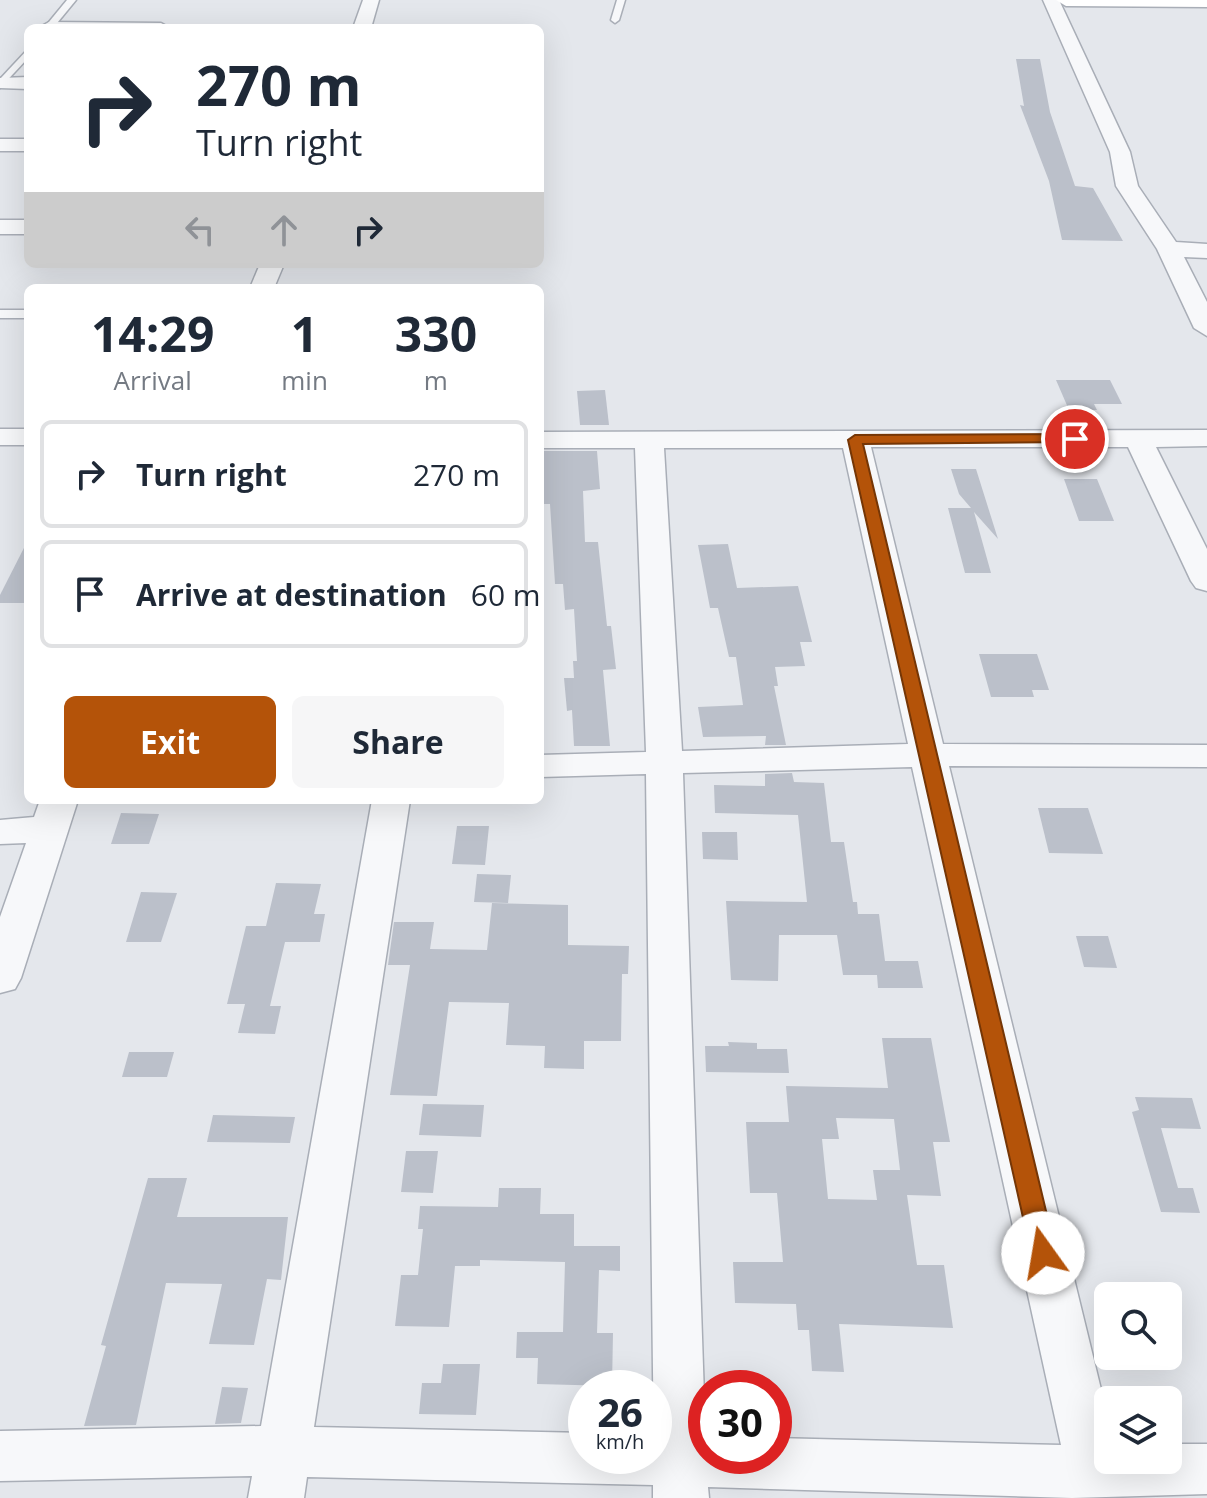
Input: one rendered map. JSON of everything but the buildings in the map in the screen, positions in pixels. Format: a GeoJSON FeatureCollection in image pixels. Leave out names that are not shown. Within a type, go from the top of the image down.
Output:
{"type":"FeatureCollection","features":[{"type":"Feature","properties":{"kind":"street"},"geometry":{"type":"LineString","coordinates":[[363,24],[371,0]]}},
{"type":"Feature","properties":{"kind":"street"},"geometry":{"type":"LineString","coordinates":[[1051,0],[1120,152],[1127,186],[1169,249],[1207,328]]}},
{"type":"Feature","properties":{"kind":"street"},"geometry":{"type":"LineString","coordinates":[[1066,0],[1207,1]]}},
{"type":"Feature","properties":{"kind":"street"},"geometry":{"type":"LineString","coordinates":[[1,84],[24,83]]}},
{"type":"Feature","properties":{"kind":"street"},"geometry":{"type":"LineString","coordinates":[[0,145],[24,145]]}},
{"type":"Feature","properties":{"kind":"street"},"geometry":{"type":"LineString","coordinates":[[0,227],[24,227]]}},
{"type":"Feature","properties":{"kind":"street"},"geometry":{"type":"LineString","coordinates":[[1169,249],[1207,251]]}},
{"type":"Feature","properties":{"kind":"street"},"geometry":{"type":"LineString","coordinates":[[0,437],[24,437]]}},
{"type":"Feature","properties":{"kind":"street"},"geometry":{"type":"LineString","coordinates":[[1138,438],[1207,581]]}},
{"type":"Feature","properties":{"kind":"street"},"geometry":{"type":"LineString","coordinates":[[544,440],[1207,438]]}},
{"type":"Feature","properties":{"kind":"street"},"geometry":{"type":"LineString","coordinates":[[649,440],[664,761],[680,1479]]}},
{"type":"Feature","properties":{"kind":"street"},"geometry":{"type":"LineString","coordinates":[[855,440],[1096,1485]]}},
{"type":"Feature","properties":{"kind":"street"},"geometry":{"type":"LineString","coordinates":[[544,766],[929,755],[1207,756]]}},
{"type":"Feature","properties":{"kind":"street"},"geometry":{"type":"LineString","coordinates":[[279,1474],[390,804]]}},
{"type":"Feature","properties":{"kind":"street"},"geometry":{"type":"LineString","coordinates":[[0,832],[54,815]]}},
{"type":"Feature","properties":{"kind":"street"},"geometry":{"type":"LineString","coordinates":[[0,978],[54,815]]}},
{"type":"Feature","properties":{"kind":"street"},"geometry":{"type":"LineString","coordinates":[[0,1456],[279,1474],[1096,1485],[1207,1469]]}},
{"type":"Feature","properties":{"kind":"lane"},"geometry":{"type":"LineString","coordinates":[[52,24],[72,0]]}},
{"type":"Feature","properties":{"kind":"lane"},"geometry":{"type":"LineString","coordinates":[[615,20],[621,0]]}},
{"type":"Feature","properties":{"kind":"lane"},"geometry":{"type":"LineString","coordinates":[[1,84],[24,57]]}},
{"type":"Feature","properties":{"kind":"lane"},"geometry":{"type":"LineString","coordinates":[[0,314],[24,314]]}},
{"type":"Feature","properties":{"kind":"route"},"geometry":{"type":"LineString","coordinates":[[1043,1253],[855,440],[1075,439]]}}]}
